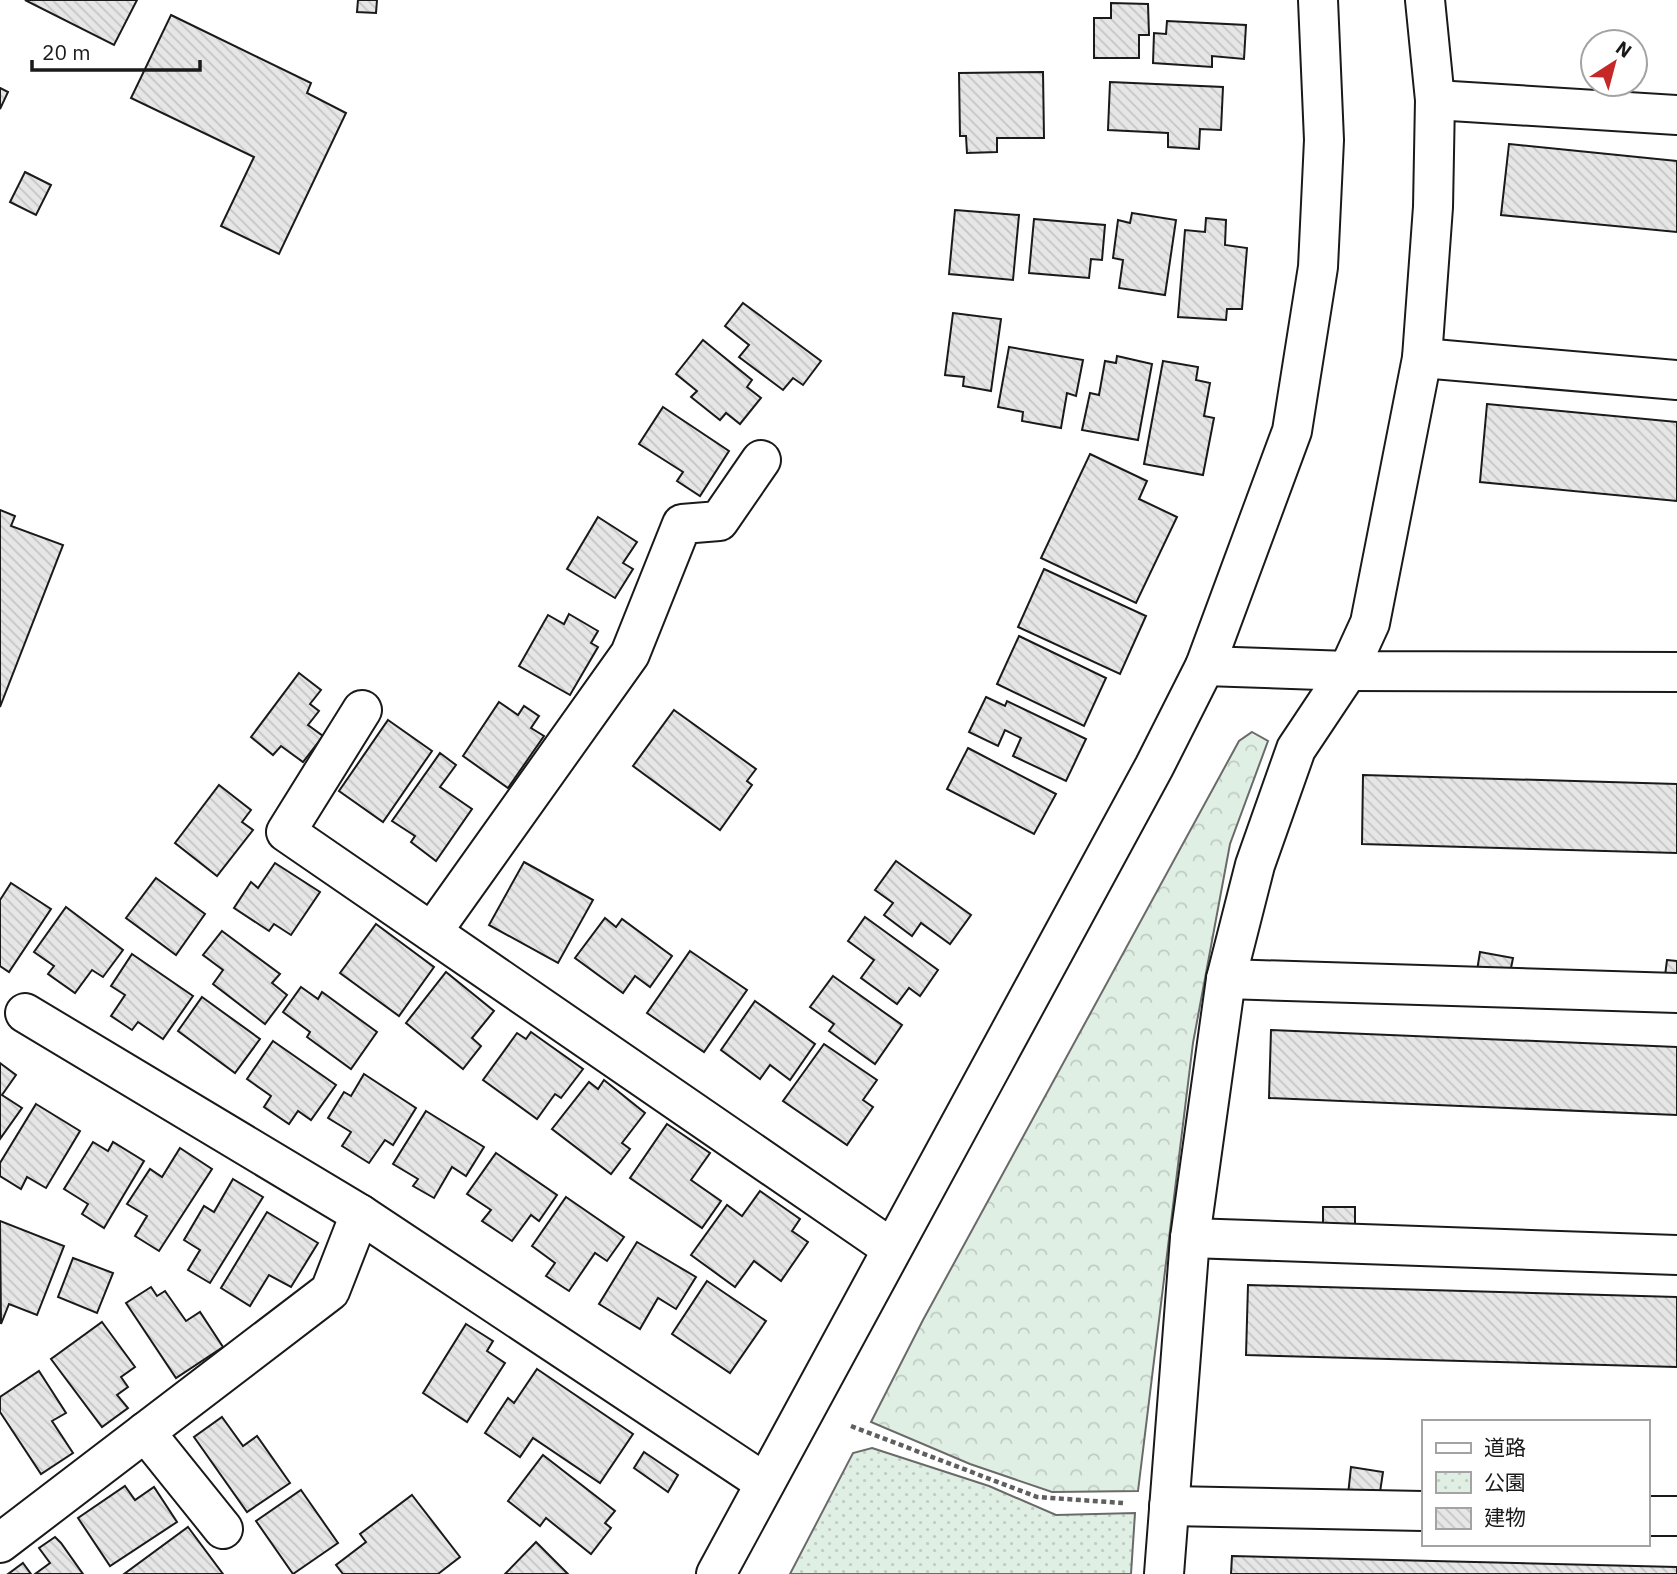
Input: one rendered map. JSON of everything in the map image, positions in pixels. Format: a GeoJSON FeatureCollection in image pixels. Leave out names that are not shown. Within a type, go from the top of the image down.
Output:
{"type":"FeatureCollection","features":[{"type":"Feature","properties":{"kind":"street"},"geometry":{"type":"LineString","coordinates":[[716,1574],[1154,768],[1205,666],[1292,431],[1318,267],[1324,140],[1318,0]]}},
{"type":"Feature","properties":{"kind":"street"},"geometry":{"type":"LineString","coordinates":[[1164,1574],[1190,1238],[1226,979],[1255,865],[1296,749],[1348,671],[1370,623],[1422,358],[1433,207],[1435,100],[1425,0]]}},
{"type":"Feature","properties":{"kind":"street"},"geometry":{"type":"LineString","coordinates":[[1435,100],[1677,115]]}},
{"type":"Feature","properties":{"kind":"street"},"geometry":{"type":"LineString","coordinates":[[1422,358],[1677,380]]}},
{"type":"Feature","properties":{"kind":"street"},"geometry":{"type":"LineString","coordinates":[[432,932],[630,654],[682,524],[719,521],[761,460]]}},
{"type":"Feature","properties":{"kind":"street"},"geometry":{"type":"LineString","coordinates":[[1205,666],[1348,671],[1677,672]]}},
{"type":"Feature","properties":{"kind":"street"},"geometry":{"type":"LineString","coordinates":[[362,710],[286,832],[891,1248]]}},
{"type":"Feature","properties":{"kind":"street"},"geometry":{"type":"LineString","coordinates":[[1226,979],[1677,993]]}},
{"type":"Feature","properties":{"kind":"street"},"geometry":{"type":"LineString","coordinates":[[25,1013],[360,1214],[765,1483]]}},
{"type":"Feature","properties":{"kind":"street"},"geometry":{"type":"LineString","coordinates":[[0,1543],[330,1291],[360,1214]]}},
{"type":"Feature","properties":{"kind":"street"},"geometry":{"type":"LineString","coordinates":[[1190,1238],[1677,1255]]}},
{"type":"Feature","properties":{"kind":"street"},"geometry":{"type":"LineString","coordinates":[[145,1432],[223,1529]]}},
{"type":"Feature","properties":{"kind":"street"},"geometry":{"type":"LineString","coordinates":[[1169,1506],[1422,1511]]}},
{"type":"Feature","properties":{"kind":"street"},"geometry":{"type":"LineString","coordinates":[[1649,1516],[1677,1516]]}},
{"type":"Feature","properties":{"kind":"path"},"geometry":{"type":"LineString","coordinates":[[806,1409],[1037,1497],[1169,1506]]}},
{"type":"Feature","properties":{"kind":"green space"},"geometry":{"type":"Polygon","coordinates":[[[1252,732],[1268,741],[1230,844],[1193,1043],[1138,1491],[1052,1492],[970,1464],[871,1422],[923,1320],[1239,741],[1252,732]]]}},
{"type":"Feature","properties":{"kind":"green space"},"geometry":{"type":"Polygon","coordinates":[[[872,1448],[989,1486],[1056,1515],[1135,1513],[1131,1574],[790,1574],[853,1453],[872,1448]]]}},
{"type":"Feature","properties":{"kind":"building"},"geometry":{"type":"Polygon","coordinates":[[[25,0],[137,0],[114,45],[25,0]]]}},
{"type":"Feature","properties":{"kind":"building"},"geometry":{"type":"Polygon","coordinates":[[[358,0],[377,0],[376,13],[357,12],[358,0]]]}},
{"type":"Feature","properties":{"kind":"building"},"geometry":{"type":"Polygon","coordinates":[[[1111,3],[1148,4],[1149,35],[1139,35],[1139,58],[1094,58],[1094,18],[1111,18],[1111,3]]]}},
{"type":"Feature","properties":{"kind":"building"},"geometry":{"type":"Polygon","coordinates":[[[171,15],[311,83],[307,93],[346,113],[279,254],[221,226],[254,157],[131,98],[171,15]]]}},
{"type":"Feature","properties":{"kind":"building"},"geometry":{"type":"Polygon","coordinates":[[[1167,21],[1246,25],[1244,59],[1212,56],[1212,67],[1153,63],[1154,33],[1166,34],[1167,21]]]}},
{"type":"Feature","properties":{"kind":"building"},"geometry":{"type":"Polygon","coordinates":[[[1043,72],[1044,138],[997,138],[997,152],[967,153],[966,136],[960,136],[959,73],[1043,72]]]}},
{"type":"Feature","properties":{"kind":"building"},"geometry":{"type":"Polygon","coordinates":[[[1110,82],[1223,87],[1221,130],[1200,129],[1199,149],[1168,147],[1168,133],[1108,130],[1110,82]]]}},
{"type":"Feature","properties":{"kind":"building"},"geometry":{"type":"Polygon","coordinates":[[[0,88],[8,92],[0,109],[0,88]]]}},
{"type":"Feature","properties":{"kind":"building"},"geometry":{"type":"Polygon","coordinates":[[[1509,144],[1677,161],[1677,232],[1501,215],[1509,144]]]}},
{"type":"Feature","properties":{"kind":"building"},"geometry":{"type":"Polygon","coordinates":[[[25,172],[51,185],[36,215],[10,202],[25,172]]]}},
{"type":"Feature","properties":{"kind":"building"},"geometry":{"type":"Polygon","coordinates":[[[955,210],[1019,215],[1013,280],[949,274],[955,210]]]}},
{"type":"Feature","properties":{"kind":"building"},"geometry":{"type":"Polygon","coordinates":[[[1132,213],[1176,220],[1165,295],[1119,288],[1123,260],[1113,258],[1118,220],[1130,223],[1132,213]]]}},
{"type":"Feature","properties":{"kind":"building"},"geometry":{"type":"Polygon","coordinates":[[[1206,218],[1226,220],[1225,245],[1247,248],[1242,309],[1227,309],[1226,320],[1178,317],[1185,230],[1205,232],[1206,218]]]}},
{"type":"Feature","properties":{"kind":"building"},"geometry":{"type":"Polygon","coordinates":[[[1034,219],[1105,225],[1102,260],[1091,259],[1089,278],[1029,273],[1034,219]]]}},
{"type":"Feature","properties":{"kind":"building"},"geometry":{"type":"Polygon","coordinates":[[[743,303],[821,361],[803,385],[793,378],[783,390],[739,357],[749,345],[725,326],[743,303]]]}},
{"type":"Feature","properties":{"kind":"building"},"geometry":{"type":"Polygon","coordinates":[[[953,313],[1001,319],[991,391],[963,386],[964,377],[945,375],[953,313]]]}},
{"type":"Feature","properties":{"kind":"building"},"geometry":{"type":"Polygon","coordinates":[[[703,340],[752,380],[747,387],[761,398],[740,424],[726,413],[720,420],[691,397],[697,391],[676,374],[703,340]]]}},
{"type":"Feature","properties":{"kind":"building"},"geometry":{"type":"Polygon","coordinates":[[[1009,347],[1083,360],[1076,396],[1067,393],[1061,428],[1022,421],[1023,412],[998,407],[1009,347]]]}},
{"type":"Feature","properties":{"kind":"building"},"geometry":{"type":"Polygon","coordinates":[[[1117,356],[1152,364],[1138,440],[1082,430],[1090,393],[1099,395],[1105,361],[1116,363],[1117,356]]]}},
{"type":"Feature","properties":{"kind":"building"},"geometry":{"type":"Polygon","coordinates":[[[1163,361],[1198,367],[1196,380],[1210,383],[1204,416],[1214,418],[1203,475],[1144,464],[1163,361]]]}},
{"type":"Feature","properties":{"kind":"building"},"geometry":{"type":"Polygon","coordinates":[[[1487,404],[1677,422],[1677,501],[1480,482],[1487,404]]]}},
{"type":"Feature","properties":{"kind":"building"},"geometry":{"type":"Polygon","coordinates":[[[663,407],[729,451],[700,496],[677,481],[683,472],[639,444],[663,407]]]}},
{"type":"Feature","properties":{"kind":"building"},"geometry":{"type":"Polygon","coordinates":[[[1090,454],[1147,481],[1139,499],[1177,517],[1136,603],[1041,558],[1090,454]]]}},
{"type":"Feature","properties":{"kind":"building"},"geometry":{"type":"Polygon","coordinates":[[[0,510],[15,516],[11,526],[63,545],[0,707],[0,510]]]}},
{"type":"Feature","properties":{"kind":"building"},"geometry":{"type":"Polygon","coordinates":[[[598,517],[637,542],[623,563],[633,569],[615,598],[567,569],[598,517]]]}},
{"type":"Feature","properties":{"kind":"building"},"geometry":{"type":"Polygon","coordinates":[[[1044,569],[1146,616],[1120,674],[1018,627],[1044,569]]]}},
{"type":"Feature","properties":{"kind":"building"},"geometry":{"type":"Polygon","coordinates":[[[569,614],[598,631],[591,643],[598,647],[570,695],[519,666],[548,615],[564,624],[569,614]]]}},
{"type":"Feature","properties":{"kind":"building"},"geometry":{"type":"Polygon","coordinates":[[[1019,636],[1106,678],[1084,726],[997,684],[1019,636]]]}},
{"type":"Feature","properties":{"kind":"building"},"geometry":{"type":"Polygon","coordinates":[[[299,673],[321,690],[310,704],[319,711],[308,725],[323,736],[303,762],[281,746],[273,755],[251,737],[299,673]]]}},
{"type":"Feature","properties":{"kind":"building"},"geometry":{"type":"Polygon","coordinates":[[[986,697],[1005,706],[1007,701],[1086,739],[1066,781],[1013,756],[1021,738],[1005,730],[998,746],[969,732],[986,697]]]}},
{"type":"Feature","properties":{"kind":"building"},"geometry":{"type":"Polygon","coordinates":[[[499,702],[518,715],[524,706],[539,716],[531,728],[544,736],[508,788],[463,756],[499,702]]]}},
{"type":"Feature","properties":{"kind":"building"},"geometry":{"type":"Polygon","coordinates":[[[674,710],[756,769],[747,781],[752,785],[720,830],[633,766],[674,710]]]}},
{"type":"Feature","properties":{"kind":"building"},"geometry":{"type":"Polygon","coordinates":[[[388,720],[432,751],[383,822],[339,791],[388,720]]]}},
{"type":"Feature","properties":{"kind":"building"},"geometry":{"type":"Polygon","coordinates":[[[968,748],[1056,794],[1034,834],[947,789],[968,748]]]}},
{"type":"Feature","properties":{"kind":"building"},"geometry":{"type":"Polygon","coordinates":[[[440,753],[456,765],[440,787],[472,809],[436,861],[411,842],[415,836],[392,821],[440,753]]]}},
{"type":"Feature","properties":{"kind":"building"},"geometry":{"type":"Polygon","coordinates":[[[1363,775],[1677,784],[1677,853],[1362,844],[1363,775]]]}},
{"type":"Feature","properties":{"kind":"building"},"geometry":{"type":"Polygon","coordinates":[[[219,785],[251,810],[242,822],[253,830],[217,876],[175,843],[219,785]]]}},
{"type":"Feature","properties":{"kind":"building"},"geometry":{"type":"Polygon","coordinates":[[[896,861],[971,915],[950,944],[921,923],[912,936],[884,915],[893,903],[875,890],[896,861]]]}},
{"type":"Feature","properties":{"kind":"building"},"geometry":{"type":"Polygon","coordinates":[[[524,862],[593,900],[558,963],[489,925],[524,862]]]}},
{"type":"Feature","properties":{"kind":"building"},"geometry":{"type":"Polygon","coordinates":[[[275,863],[320,892],[291,935],[274,924],[269,931],[234,908],[251,882],[258,888],[275,863]]]}},
{"type":"Feature","properties":{"kind":"building"},"geometry":{"type":"Polygon","coordinates":[[[156,878],[205,914],[176,955],[126,918],[156,878]]]}},
{"type":"Feature","properties":{"kind":"building"},"geometry":{"type":"Polygon","coordinates":[[[11,883],[51,909],[9,972],[0,966],[0,900],[11,883]]]}},
{"type":"Feature","properties":{"kind":"building"},"geometry":{"type":"Polygon","coordinates":[[[66,907],[123,950],[103,977],[92,970],[75,993],[48,974],[54,966],[34,952],[66,907]]]}},
{"type":"Feature","properties":{"kind":"building"},"geometry":{"type":"Polygon","coordinates":[[[865,917],[938,970],[920,996],[909,988],[897,1004],[861,978],[874,960],[848,941],[865,917]]]}},
{"type":"Feature","properties":{"kind":"building"},"geometry":{"type":"Polygon","coordinates":[[[605,918],[616,927],[622,919],[672,956],[650,987],[635,976],[623,993],[575,958],[605,918]]]}},
{"type":"Feature","properties":{"kind":"building"},"geometry":{"type":"Polygon","coordinates":[[[376,924],[434,967],[399,1016],[340,973],[376,924]]]}},
{"type":"Feature","properties":{"kind":"building"},"geometry":{"type":"Polygon","coordinates":[[[222,931],[280,974],[272,983],[287,995],[265,1024],[213,984],[223,970],[203,955],[222,931]]]}},
{"type":"Feature","properties":{"kind":"building"},"geometry":{"type":"Polygon","coordinates":[[[690,951],[747,990],[704,1052],[647,1013],[690,951]]]}},
{"type":"Feature","properties":{"kind":"building"},"geometry":{"type":"Polygon","coordinates":[[[1480,952],[1513,958],[1508,983],[1476,977],[1480,952]]]}},
{"type":"Feature","properties":{"kind":"building"},"geometry":{"type":"Polygon","coordinates":[[[132,954],[193,996],[163,1039],[138,1022],[132,1030],[111,1016],[125,995],[111,986],[132,954]]]}},
{"type":"Feature","properties":{"kind":"building"},"geometry":{"type":"Polygon","coordinates":[[[1667,960],[1677,961],[1677,986],[1664,984],[1667,960]]]}},
{"type":"Feature","properties":{"kind":"building"},"geometry":{"type":"Polygon","coordinates":[[[446,972],[494,1011],[472,1038],[481,1046],[463,1069],[406,1023],[446,972]]]}},
{"type":"Feature","properties":{"kind":"building"},"geometry":{"type":"Polygon","coordinates":[[[833,976],[902,1025],[875,1064],[829,1031],[834,1024],[810,1007],[833,976]]]}},
{"type":"Feature","properties":{"kind":"building"},"geometry":{"type":"Polygon","coordinates":[[[301,987],[318,999],[322,992],[377,1032],[351,1069],[307,1037],[310,1032],[283,1012],[301,987]]]}},
{"type":"Feature","properties":{"kind":"building"},"geometry":{"type":"Polygon","coordinates":[[[202,997],[260,1039],[235,1073],[178,1031],[202,997]]]}},
{"type":"Feature","properties":{"kind":"building"},"geometry":{"type":"Polygon","coordinates":[[[755,1001],[815,1044],[790,1080],[770,1065],[760,1079],[721,1050],[755,1001]]]}},
{"type":"Feature","properties":{"kind":"building"},"geometry":{"type":"Polygon","coordinates":[[[1271,1030],[1677,1047],[1677,1115],[1269,1098],[1271,1030]]]}},
{"type":"Feature","properties":{"kind":"building"},"geometry":{"type":"Polygon","coordinates":[[[531,1032],[583,1069],[561,1098],[555,1094],[537,1119],[483,1080],[517,1033],[526,1039],[531,1032]]]}},
{"type":"Feature","properties":{"kind":"building"},"geometry":{"type":"Polygon","coordinates":[[[273,1041],[336,1085],[311,1120],[298,1111],[289,1124],[264,1107],[271,1096],[247,1079],[273,1041]]]}},
{"type":"Feature","properties":{"kind":"building"},"geometry":{"type":"Polygon","coordinates":[[[824,1044],[877,1080],[863,1100],[873,1107],[847,1145],[783,1101],[824,1044]]]}},
{"type":"Feature","properties":{"kind":"building"},"geometry":{"type":"Polygon","coordinates":[[[0,1063],[16,1075],[2,1095],[22,1108],[0,1139],[0,1063]]]}},
{"type":"Feature","properties":{"kind":"building"},"geometry":{"type":"Polygon","coordinates":[[[364,1074],[416,1108],[393,1145],[385,1140],[369,1163],[342,1146],[351,1132],[328,1118],[344,1092],[351,1096],[364,1074]]]}},
{"type":"Feature","properties":{"kind":"building"},"geometry":{"type":"Polygon","coordinates":[[[604,1080],[645,1113],[622,1143],[630,1149],[611,1174],[552,1129],[589,1082],[598,1089],[604,1080]]]}},
{"type":"Feature","properties":{"kind":"building"},"geometry":{"type":"Polygon","coordinates":[[[36,1104],[80,1131],[46,1188],[27,1177],[21,1189],[0,1176],[0,1163],[36,1104]]]}},
{"type":"Feature","properties":{"kind":"building"},"geometry":{"type":"Polygon","coordinates":[[[426,1111],[484,1147],[466,1176],[452,1167],[434,1198],[413,1186],[418,1179],[393,1164],[426,1111]]]}},
{"type":"Feature","properties":{"kind":"building"},"geometry":{"type":"Polygon","coordinates":[[[667,1124],[710,1153],[691,1180],[721,1201],[702,1228],[630,1178],[667,1124]]]}},
{"type":"Feature","properties":{"kind":"building"},"geometry":{"type":"Polygon","coordinates":[[[93,1142],[108,1151],[113,1142],[144,1161],[104,1228],[82,1214],[88,1204],[64,1189],[93,1142]]]}},
{"type":"Feature","properties":{"kind":"building"},"geometry":{"type":"Polygon","coordinates":[[[180,1148],[212,1169],[159,1251],[135,1236],[147,1216],[127,1204],[150,1169],[162,1177],[180,1148]]]}},
{"type":"Feature","properties":{"kind":"building"},"geometry":{"type":"Polygon","coordinates":[[[496,1153],[557,1195],[539,1221],[531,1215],[512,1241],[482,1221],[491,1210],[467,1194],[496,1153]]]}},
{"type":"Feature","properties":{"kind":"building"},"geometry":{"type":"Polygon","coordinates":[[[233,1179],[263,1197],[210,1283],[188,1270],[200,1250],[184,1240],[204,1206],[214,1212],[233,1179]]]}},
{"type":"Feature","properties":{"kind":"building"},"geometry":{"type":"Polygon","coordinates":[[[760,1191],[800,1219],[792,1231],[808,1242],[781,1281],[754,1261],[735,1287],[691,1255],[727,1205],[742,1216],[760,1191]]]}},
{"type":"Feature","properties":{"kind":"building"},"geometry":{"type":"Polygon","coordinates":[[[566,1197],[624,1237],[607,1261],[595,1253],[569,1291],[546,1276],[555,1263],[532,1246],[566,1197]]]}},
{"type":"Feature","properties":{"kind":"building"},"geometry":{"type":"Polygon","coordinates":[[[1323,1207],[1355,1207],[1355,1242],[1323,1242],[1323,1207]]]}},
{"type":"Feature","properties":{"kind":"building"},"geometry":{"type":"Polygon","coordinates":[[[267,1212],[318,1243],[291,1287],[269,1275],[250,1306],[221,1288],[267,1212]]]}},
{"type":"Feature","properties":{"kind":"building"},"geometry":{"type":"Polygon","coordinates":[[[0,1221],[64,1246],[37,1315],[9,1304],[1,1324],[0,1221]]]}},
{"type":"Feature","properties":{"kind":"building"},"geometry":{"type":"Polygon","coordinates":[[[637,1242],[696,1277],[676,1309],[658,1298],[640,1329],[599,1304],[637,1242]]]}},
{"type":"Feature","properties":{"kind":"building"},"geometry":{"type":"Polygon","coordinates":[[[73,1258],[113,1273],[97,1313],[58,1297],[73,1258]]]}},
{"type":"Feature","properties":{"kind":"building"},"geometry":{"type":"Polygon","coordinates":[[[707,1281],[766,1321],[730,1373],[672,1334],[707,1281]]]}},
{"type":"Feature","properties":{"kind":"building"},"geometry":{"type":"Polygon","coordinates":[[[1248,1285],[1677,1297],[1677,1367],[1246,1355],[1248,1285]]]}},
{"type":"Feature","properties":{"kind":"building"},"geometry":{"type":"Polygon","coordinates":[[[151,1287],[157,1296],[165,1291],[186,1321],[200,1312],[223,1347],[176,1378],[126,1303],[151,1287]]]}},
{"type":"Feature","properties":{"kind":"building"},"geometry":{"type":"Polygon","coordinates":[[[102,1322],[135,1367],[121,1377],[128,1387],[117,1395],[128,1408],[102,1427],[51,1359],[102,1322]]]}},
{"type":"Feature","properties":{"kind":"building"},"geometry":{"type":"Polygon","coordinates":[[[466,1324],[493,1341],[487,1351],[505,1363],[467,1422],[423,1393],[466,1324]]]}},
{"type":"Feature","properties":{"kind":"building"},"geometry":{"type":"Polygon","coordinates":[[[537,1369],[633,1434],[600,1483],[533,1438],[520,1457],[485,1433],[508,1398],[514,1403],[537,1369]]]}},
{"type":"Feature","properties":{"kind":"building"},"geometry":{"type":"Polygon","coordinates":[[[39,1371],[66,1413],[52,1421],[73,1453],[41,1474],[0,1412],[0,1397],[39,1371]]]}},
{"type":"Feature","properties":{"kind":"building"},"geometry":{"type":"Polygon","coordinates":[[[222,1417],[243,1446],[257,1436],[290,1483],[247,1512],[194,1437],[222,1417]]]}},
{"type":"Feature","properties":{"kind":"building"},"geometry":{"type":"Polygon","coordinates":[[[644,1452],[678,1475],[668,1492],[634,1468],[644,1452]]]}},
{"type":"Feature","properties":{"kind":"building"},"geometry":{"type":"Polygon","coordinates":[[[543,1455],[615,1511],[605,1523],[611,1528],[591,1554],[546,1518],[540,1526],[508,1501],[543,1455]]]}},
{"type":"Feature","properties":{"kind":"building"},"geometry":{"type":"Polygon","coordinates":[[[1351,1467],[1383,1472],[1379,1499],[1348,1495],[1351,1467]]]}},
{"type":"Feature","properties":{"kind":"building"},"geometry":{"type":"Polygon","coordinates":[[[125,1486],[135,1500],[154,1487],[177,1522],[110,1566],[78,1518],[125,1486]]]}},
{"type":"Feature","properties":{"kind":"building"},"geometry":{"type":"Polygon","coordinates":[[[301,1490],[338,1543],[293,1574],[256,1521],[301,1490]]]}},
{"type":"Feature","properties":{"kind":"building"},"geometry":{"type":"Polygon","coordinates":[[[412,1495],[460,1557],[438,1574],[343,1574],[336,1565],[366,1542],[360,1534],[412,1495]]]}},
{"type":"Feature","properties":{"kind":"building"},"geometry":{"type":"Polygon","coordinates":[[[188,1527],[223,1574],[124,1574],[188,1527]]]}},
{"type":"Feature","properties":{"kind":"building"},"geometry":{"type":"Polygon","coordinates":[[[55,1537],[83,1574],[35,1574],[50,1563],[39,1548],[55,1537]]]}},
{"type":"Feature","properties":{"kind":"building"},"geometry":{"type":"Polygon","coordinates":[[[536,1542],[568,1574],[505,1574],[536,1542]]]}},
{"type":"Feature","properties":{"kind":"building"},"geometry":{"type":"Polygon","coordinates":[[[1232,1556],[1677,1567],[1677,1574],[1231,1574],[1232,1556]]]}},
{"type":"Feature","properties":{"kind":"building"},"geometry":{"type":"Polygon","coordinates":[[[23,1563],[31,1574],[8,1574],[23,1563]]]}}]}
